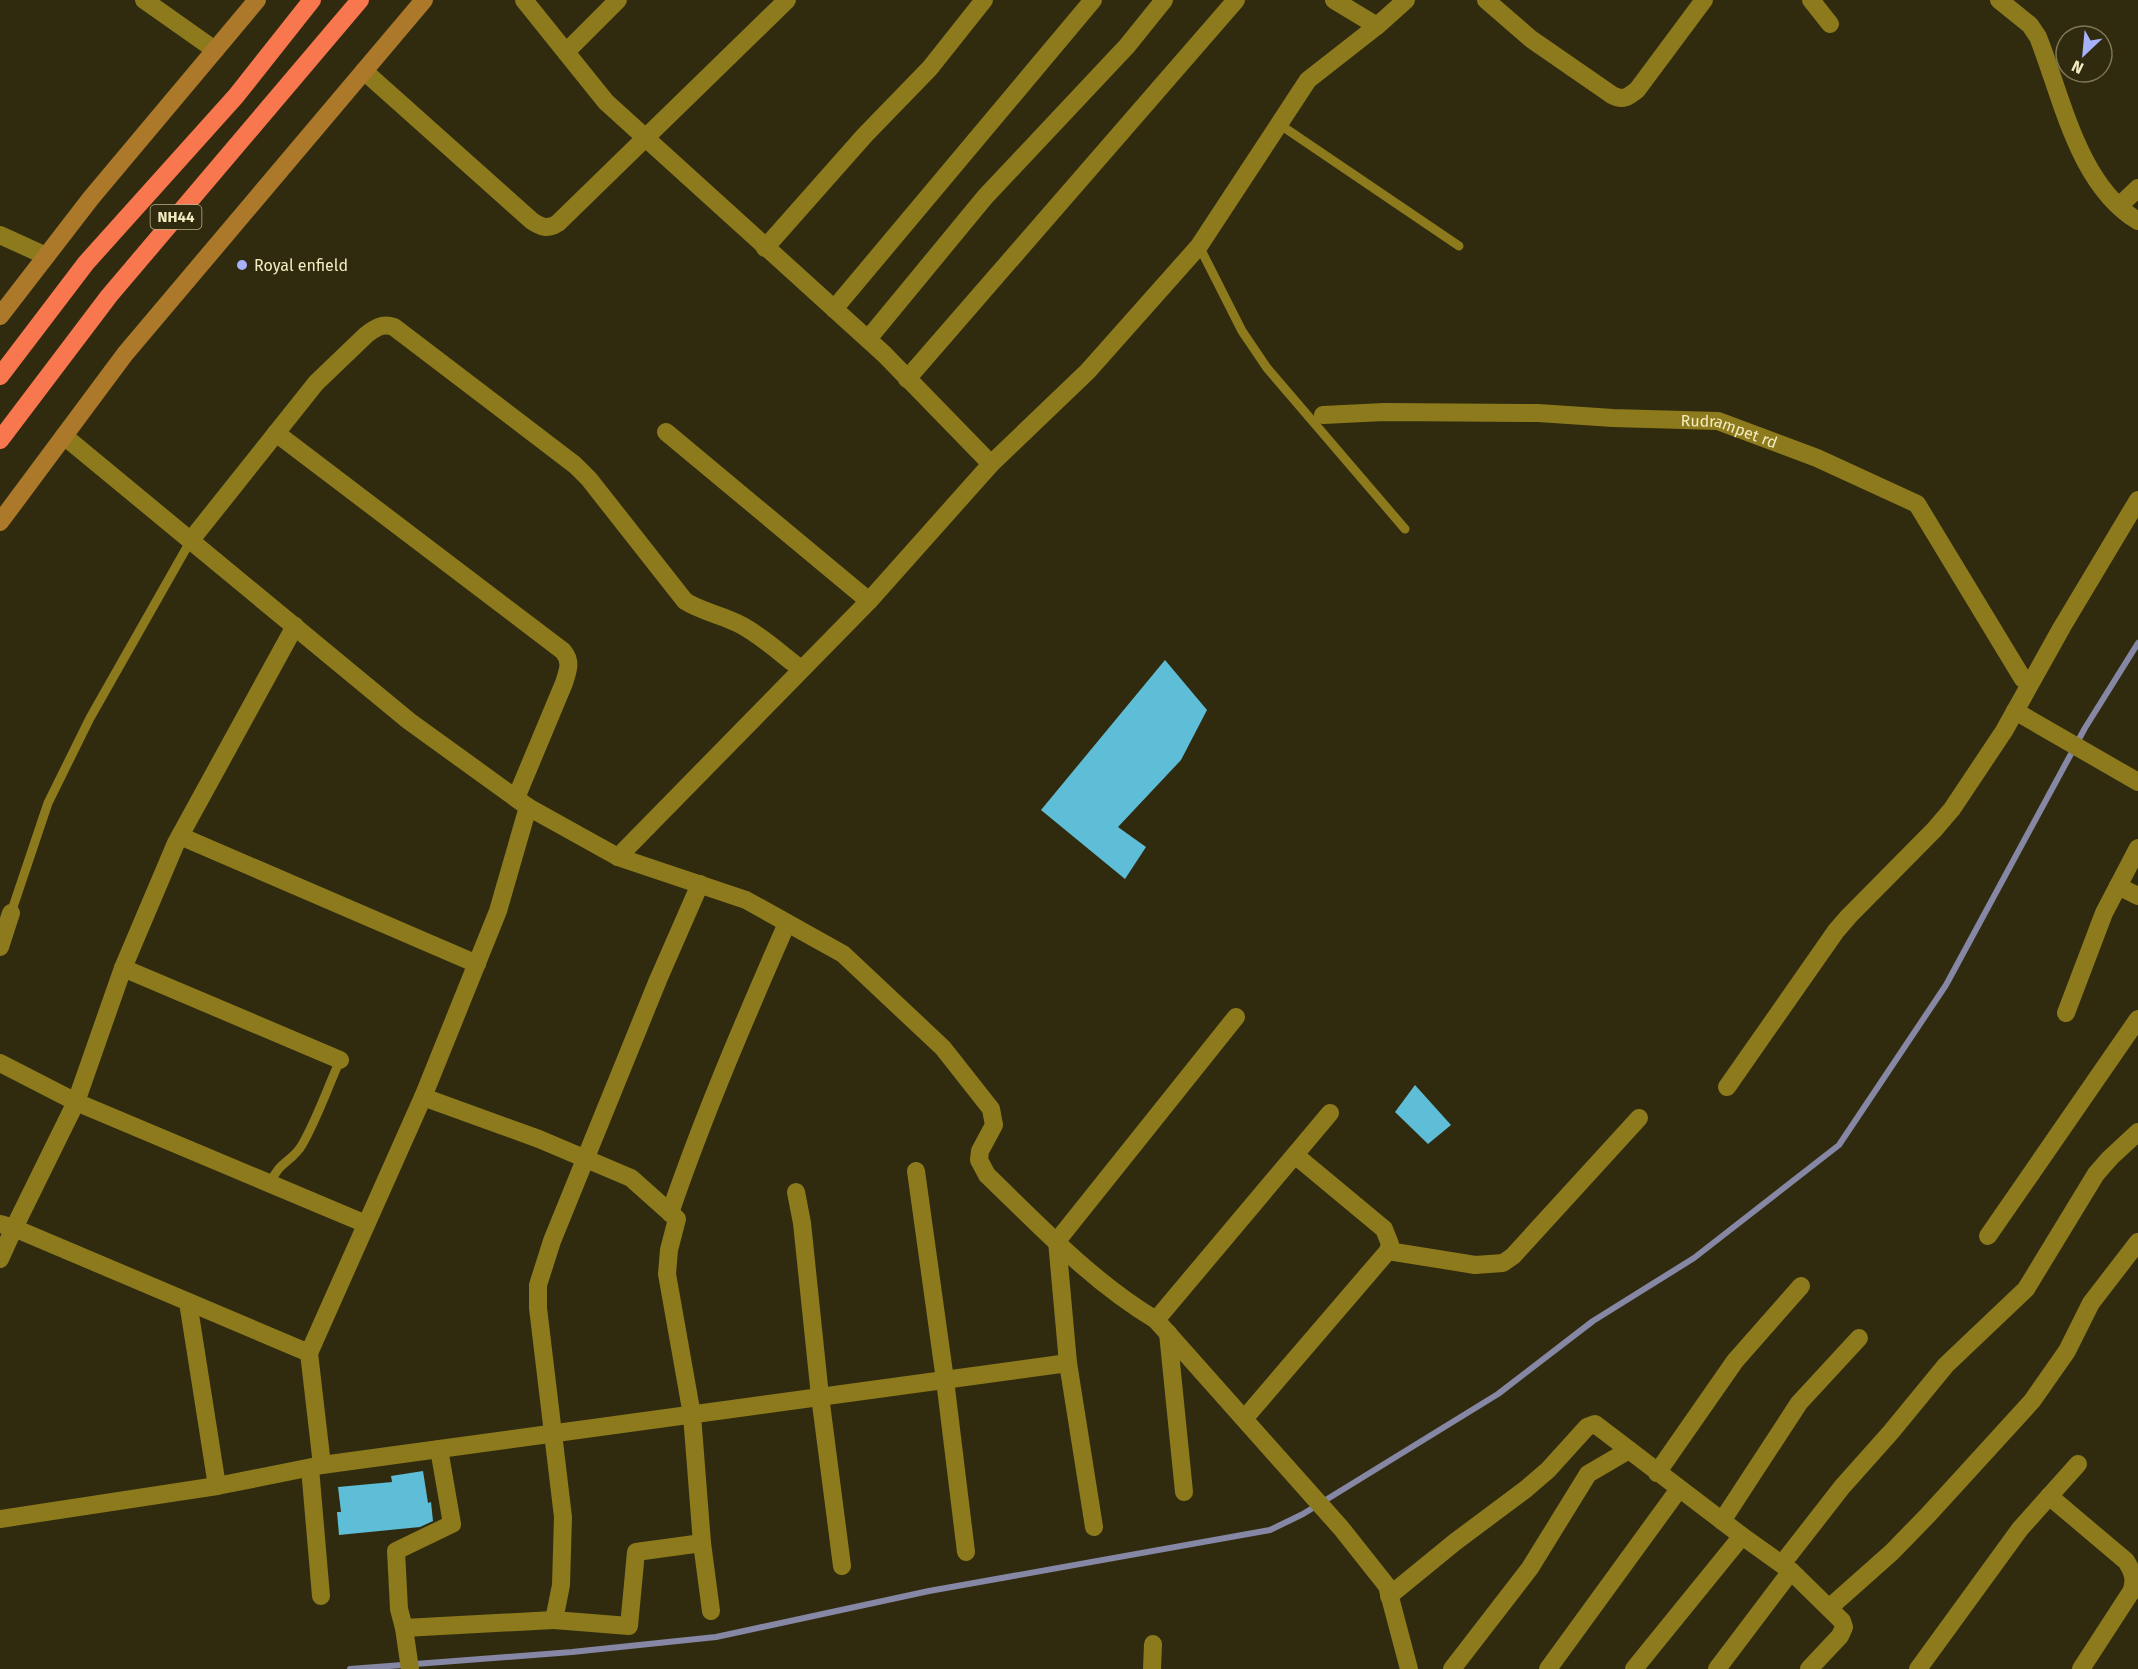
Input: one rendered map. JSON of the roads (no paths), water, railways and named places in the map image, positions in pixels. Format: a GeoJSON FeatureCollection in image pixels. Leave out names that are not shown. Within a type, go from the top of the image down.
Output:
{"type":"FeatureCollection","features":[{"type":"Feature","properties":{"kind":"highway","name":"NH44"},"geometry":{"type":"LineString","coordinates":[[0,376],[86,263],[236,96],[312,0]]}},
{"type":"Feature","properties":{"kind":"highway","name":"NH44"},"geometry":{"type":"LineString","coordinates":[[0,440],[109,296],[360,0]]}},
{"type":"Feature","properties":{"kind":"street"},"geometry":{"type":"LineString","coordinates":[[144,0],[215,50]]}},
{"type":"Feature","properties":{"kind":"street"},"geometry":{"type":"LineString","coordinates":[[0,316],[91,198],[257,0]]}},
{"type":"Feature","properties":{"kind":"street"},"geometry":{"type":"LineString","coordinates":[[0,522],[124,354],[424,0]]}},
{"type":"Feature","properties":{"kind":"street"},"geometry":{"type":"LineString","coordinates":[[524,0],[606,102],[884,354],[991,465]]}},
{"type":"Feature","properties":{"kind":"street"},"geometry":{"type":"LineString","coordinates":[[566,52],[618,0]]}},
{"type":"Feature","properties":{"kind":"street"},"geometry":{"type":"LineString","coordinates":[[364,71],[532,221],[549,228],[558,223],[787,0]]}},
{"type":"Feature","properties":{"kind":"street"},"geometry":{"type":"LineString","coordinates":[[765,248],[865,135],[930,68],[984,0]]}},
{"type":"Feature","properties":{"kind":"street"},"geometry":{"type":"LineString","coordinates":[[834,309],[1093,0]]}},
{"type":"Feature","properties":{"kind":"street"},"geometry":{"type":"LineString","coordinates":[[868,339],[985,197],[1126,46],[1164,0]]}},
{"type":"Feature","properties":{"kind":"street"},"geometry":{"type":"LineString","coordinates":[[907,379],[1236,0]]}},
{"type":"Feature","properties":{"kind":"street"},"geometry":{"type":"LineString","coordinates":[[1334,0],[1377,26]]}},
{"type":"Feature","properties":{"kind":"street"},"geometry":{"type":"LineString","coordinates":[[618,857],[869,601],[991,465],[1088,371],[1199,246],[1308,80],[1407,0]]}},
{"type":"Feature","properties":{"kind":"street"},"geometry":{"type":"LineString","coordinates":[[1486,0],[1531,39],[1621,99],[1628,98],[1637,90],[1704,0]]}},
{"type":"Feature","properties":{"kind":"street"},"geometry":{"type":"LineString","coordinates":[[1812,0],[1830,24]]}},
{"type":"Feature","properties":{"kind":"street"},"geometry":{"type":"LineString","coordinates":[[1999,0],[2030,26],[2038,37],[2080,150],[2099,183],[2120,206],[2138,221]]}},
{"type":"Feature","properties":{"kind":"street"},"geometry":{"type":"LineString","coordinates":[[2120,206],[2138,188]]}},
{"type":"Feature","properties":{"kind":"street"},"geometry":{"type":"LineString","coordinates":[[0,236],[46,256]]}},
{"type":"Feature","properties":{"kind":"street"},"geometry":{"type":"LineString","coordinates":[[191,540],[316,383],[366,335],[387,325],[394,327],[575,465],[589,479],[685,601],[743,626],[801,669]]}},
{"type":"Feature","properties":{"kind":"street","name":"Rudrampet rd"},"geometry":{"type":"LineString","coordinates":[[1323,415],[1384,412],[1538,413],[1718,421],[1806,454],[1917,504],[2024,679]]}},
{"type":"Feature","properties":{"kind":"street"},"geometry":{"type":"LineString","coordinates":[[666,432],[869,601]]}},
{"type":"Feature","properties":{"kind":"street"},"geometry":{"type":"LineString","coordinates":[[276,433],[553,643],[568,657],[569,663],[522,802],[498,911],[423,1097],[309,1353],[321,1596]]}},
{"type":"Feature","properties":{"kind":"street"},"geometry":{"type":"LineString","coordinates":[[64,436],[409,721],[522,802],[618,857],[746,900],[843,954],[944,1048],[991,1109],[994,1125],[980,1151],[979,1160],[987,1175],[1130,1305],[1162,1327],[1341,1528],[1387,1586],[1409,1669]]}},
{"type":"Feature","properties":{"kind":"street"},"geometry":{"type":"LineString","coordinates":[[1727,1087],[1836,931],[1952,809],[2015,711],[2066,618],[2138,500]]}},
{"type":"Feature","properties":{"kind":"street"},"geometry":{"type":"LineString","coordinates":[[0,1259],[7,1226],[76,1102],[123,968],[180,836],[295,626]]}},
{"type":"Feature","properties":{"kind":"street"},"geometry":{"type":"LineString","coordinates":[[2015,711],[2138,783]]}},
{"type":"Feature","properties":{"kind":"street"},"geometry":{"type":"LineString","coordinates":[[180,836],[477,964]]}},
{"type":"Feature","properties":{"kind":"street"},"geometry":{"type":"LineString","coordinates":[[2066,1013],[2104,913],[2138,848]]}},
{"type":"Feature","properties":{"kind":"street"},"geometry":{"type":"LineString","coordinates":[[554,1620],[561,1585],[563,1516],[538,1308],[538,1285],[552,1241],[585,1158],[700,884]]}},
{"type":"Feature","properties":{"kind":"street"},"geometry":{"type":"LineString","coordinates":[[2118,886],[2138,896]]}},
{"type":"Feature","properties":{"kind":"street"},"geometry":{"type":"LineString","coordinates":[[0,947],[11,914]]}},
{"type":"Feature","properties":{"kind":"street"},"geometry":{"type":"LineString","coordinates":[[670,1214],[720,1075],[787,923]]}},
{"type":"Feature","properties":{"kind":"street"},"geometry":{"type":"LineString","coordinates":[[123,968],[340,1060]]}},
{"type":"Feature","properties":{"kind":"street"},"geometry":{"type":"LineString","coordinates":[[1094,1527],[1068,1363],[1057,1241],[1236,1017]]}},
{"type":"Feature","properties":{"kind":"street"},"geometry":{"type":"LineString","coordinates":[[1988,1236],[2138,1019]]}},
{"type":"Feature","properties":{"kind":"street"},"geometry":{"type":"LineString","coordinates":[[0,1064],[76,1102],[366,1224]]}},
{"type":"Feature","properties":{"kind":"street"},"geometry":{"type":"LineString","coordinates":[[423,1097],[585,1158],[631,1178],[677,1219],[669,1250],[667,1274],[692,1415],[702,1543],[711,1611]]}},
{"type":"Feature","properties":{"kind":"street"},"geometry":{"type":"LineString","coordinates":[[1184,1492],[1162,1327],[1330,1113]]}},
{"type":"Feature","properties":{"kind":"street"},"geometry":{"type":"LineString","coordinates":[[1388,1251],[1475,1265],[1503,1263],[1513,1256],[1639,1118]]}},
{"type":"Feature","properties":{"kind":"street"},"geometry":{"type":"LineString","coordinates":[[1717,1669],[1842,1487],[1891,1432],[1941,1370],[2026,1289],[2096,1174],[2138,1132]]}},
{"type":"Feature","properties":{"kind":"street"},"geometry":{"type":"LineString","coordinates":[[1244,1419],[1388,1251],[1390,1244],[1384,1229],[1295,1155]]}},
{"type":"Feature","properties":{"kind":"street"},"geometry":{"type":"LineString","coordinates":[[916,1171],[966,1552]]}},
{"type":"Feature","properties":{"kind":"street"},"geometry":{"type":"LineString","coordinates":[[796,1191],[802,1223],[820,1396],[842,1566]]}},
{"type":"Feature","properties":{"kind":"street"},"geometry":{"type":"LineString","coordinates":[[7,1226],[309,1353]]}},
{"type":"Feature","properties":{"kind":"street"},"geometry":{"type":"LineString","coordinates":[[1829,1608],[1892,1552],[2032,1401],[2067,1351],[2091,1303],[2138,1242]]}},
{"type":"Feature","properties":{"kind":"street"},"geometry":{"type":"LineString","coordinates":[[1657,1473],[1735,1361],[1801,1287]]}},
{"type":"Feature","properties":{"kind":"street"},"geometry":{"type":"LineString","coordinates":[[188,1302],[217,1486]]}},
{"type":"Feature","properties":{"kind":"street"},"geometry":{"type":"LineString","coordinates":[[1722,1521],[1799,1403],[1859,1338]]}},
{"type":"Feature","properties":{"kind":"street"},"geometry":{"type":"LineString","coordinates":[[0,1519],[439,1449],[1068,1363]]}},
{"type":"Feature","properties":{"kind":"street"},"geometry":{"type":"LineString","coordinates":[[1389,1596],[1526,1489],[1548,1470],[1587,1427],[1599,1426],[1657,1473],[1786,1568],[1842,1621],[1843,1631],[1809,1669]]}},
{"type":"Feature","properties":{"kind":"street"},"geometry":{"type":"LineString","coordinates":[[410,1669],[399,1609],[396,1551],[452,1524],[439,1449]]}},
{"type":"Feature","properties":{"kind":"street"},"geometry":{"type":"LineString","coordinates":[[1452,1669],[1530,1568],[1588,1474],[1629,1450]]}},
{"type":"Feature","properties":{"kind":"street"},"geometry":{"type":"LineString","coordinates":[[1918,1669],[2020,1529],[2078,1464]]}},
{"type":"Feature","properties":{"kind":"street"},"geometry":{"type":"LineString","coordinates":[[1548,1669],[1679,1489]]}},
{"type":"Feature","properties":{"kind":"street"},"geometry":{"type":"LineString","coordinates":[[2049,1496],[2126,1561],[2133,1572],[2131,1592],[2081,1669]]}},
{"type":"Feature","properties":{"kind":"street"},"geometry":{"type":"LineString","coordinates":[[1634,1669],[1742,1536]]}},
{"type":"Feature","properties":{"kind":"street"},"geometry":{"type":"LineString","coordinates":[[404,1634],[554,1620],[629,1626],[636,1552],[702,1543]]}},
{"type":"Feature","properties":{"kind":"street"},"geometry":{"type":"LineString","coordinates":[[1152,1669],[1153,1644]]}},
{"type":"Feature","properties":{"kind":"lane"},"geometry":{"type":"LineString","coordinates":[[1280,124],[1459,246]]}},
{"type":"Feature","properties":{"kind":"lane"},"geometry":{"type":"LineString","coordinates":[[1199,246],[1242,331],[1267,368],[1405,529]]}},
{"type":"Feature","properties":{"kind":"lane"},"geometry":{"type":"LineString","coordinates":[[11,914],[48,803],[90,718],[191,540]]}},
{"type":"Feature","properties":{"kind":"lane"},"geometry":{"type":"LineString","coordinates":[[270,1184],[277,1168],[302,1145],[340,1060]]}},
{"type":"Feature","properties":{"kind":"waterway"},"geometry":{"type":"LineString","coordinates":[[350,1669],[572,1652],[716,1637],[929,1591],[1270,1530],[1303,1514],[1498,1394],[1593,1321],[1694,1258],[1839,1145],[1946,985],[2085,728],[2138,643]]}},
{"type":"Feature","properties":{"kind":"place","name":"Royal enfield"},"geometry":{"type":"Point","coordinates":[242,265]}}]}
